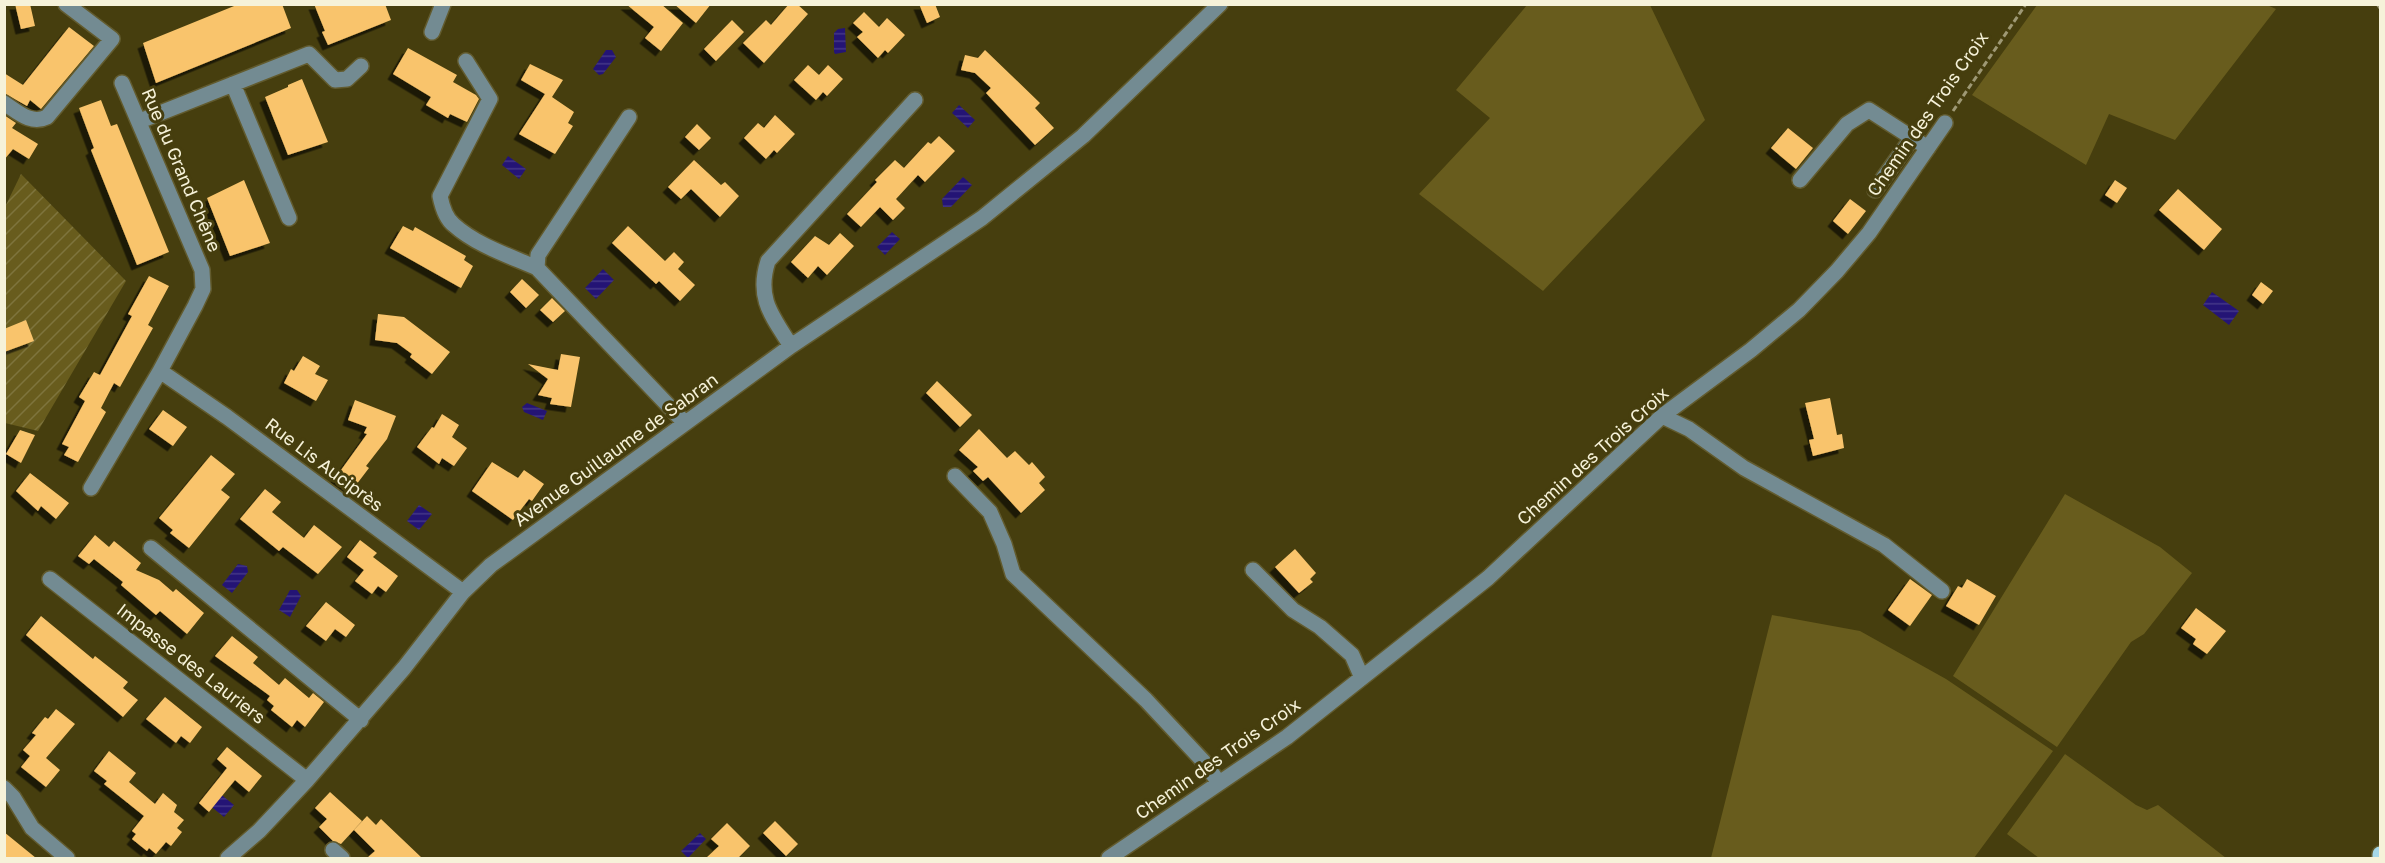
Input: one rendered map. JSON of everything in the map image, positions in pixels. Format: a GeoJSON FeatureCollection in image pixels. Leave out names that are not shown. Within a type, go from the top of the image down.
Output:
{"type":"FeatureCollection","features":[{"type":"Feature","properties":{"kind":"street"},"geometry":{"type":"LineString","coordinates":[[4,104],[30,119],[39,121],[47,117],[112,39],[66,4]]}},
{"type":"Feature","properties":{"kind":"street"},"geometry":{"type":"LineString","coordinates":[[432,32],[443,4]]}},
{"type":"Feature","properties":{"kind":"street","name":"Avenue Guillaume de Sabran"},"geometry":{"type":"LineString","coordinates":[[228,858],[259,831],[361,720],[463,591],[491,565],[791,346],[982,218],[1083,136],[1220,4]]}},
{"type":"Feature","properties":{"kind":"street"},"geometry":{"type":"LineString","coordinates":[[140,121],[309,54],[335,80],[347,79],[361,66]]}},
{"type":"Feature","properties":{"kind":"street"},"geometry":{"type":"LineString","coordinates":[[466,62],[490,99],[440,196],[442,206],[452,225],[486,245],[537,268],[686,423]]}},
{"type":"Feature","properties":{"kind":"street","name":"Rue du Grand Chêne"},"geometry":{"type":"LineString","coordinates":[[91,488],[160,371],[203,289],[202,270],[122,83]]}},
{"type":"Feature","properties":{"kind":"street"},"geometry":{"type":"LineString","coordinates":[[233,84],[290,218]]}},
{"type":"Feature","properties":{"kind":"street"},"geometry":{"type":"LineString","coordinates":[[791,346],[769,312],[764,298],[763,277],[768,261],[915,100]]}},
{"type":"Feature","properties":{"kind":"street"},"geometry":{"type":"LineString","coordinates":[[1800,180],[1847,124],[1869,110],[1928,148]]}},
{"type":"Feature","properties":{"kind":"street"},"geometry":{"type":"LineString","coordinates":[[537,268],[538,255],[629,117]]}},
{"type":"Feature","properties":{"kind":"street","name":"Chemin des Trois Croix"},"geometry":{"type":"LineString","coordinates":[[1109,858],[1287,737],[1488,578],[1662,416],[1751,350],[1799,309],[1837,271],[1869,233],[1945,123]]}},
{"type":"Feature","properties":{"kind":"street"},"geometry":{"type":"LineString","coordinates":[[1875,190],[1912,138]]}},
{"type":"Feature","properties":{"kind":"street","name":"Rue Lis Auciprès"},"geometry":{"type":"LineString","coordinates":[[160,371],[463,591]]}},
{"type":"Feature","properties":{"kind":"street"},"geometry":{"type":"LineString","coordinates":[[1662,416],[1689,429],[1744,468],[1884,545],[1942,591]]}},
{"type":"Feature","properties":{"kind":"street"},"geometry":{"type":"LineString","coordinates":[[955,476],[990,512],[1004,544],[1013,574],[1146,700],[1204,762],[1219,783]]}},
{"type":"Feature","properties":{"kind":"street"},"geometry":{"type":"LineString","coordinates":[[151,548],[361,720]]}},
{"type":"Feature","properties":{"kind":"street"},"geometry":{"type":"LineString","coordinates":[[1253,570],[1293,610],[1320,627],[1352,655],[1362,678]]}},
{"type":"Feature","properties":{"kind":"street","name":"Impasse des Lauriers"},"geometry":{"type":"LineString","coordinates":[[50,579],[307,780]]}},
{"type":"Feature","properties":{"kind":"street"},"geometry":{"type":"LineString","coordinates":[[4,788],[13,797],[32,828],[67,858]]}},
{"type":"Feature","properties":{"kind":"path","name":"Chemin des Trois Croix"},"geometry":{"type":"LineString","coordinates":[[1945,123],[2026,4]]}},
{"type":"Feature","properties":{"kind":"path"},"geometry":{"type":"LineString","coordinates":[[2377,4],[2380,8]]}},
{"type":"Feature","properties":{"kind":"shaded area"},"geometry":{"type":"Polygon","coordinates":[[[1527,5],[1650,5],[1705,120],[1543,291],[1419,194],[1490,118],[1456,90],[1527,5]]]}},
{"type":"Feature","properties":{"kind":"shaded area"},"geometry":{"type":"Polygon","coordinates":[[[2037,5],[2267,5],[2276,9],[2175,140],[2109,114],[2086,165],[1972,95],[2037,5]]]}},
{"type":"Feature","properties":{"kind":"shaded area"},"geometry":{"type":"Polygon","coordinates":[[[845,28],[846,52],[835,54],[834,33],[838,29],[845,28]]]}},
{"type":"Feature","properties":{"kind":"shaded area"},"geometry":{"type":"Polygon","coordinates":[[[606,50],[612,50],[616,57],[603,74],[599,75],[593,69],[606,50]]]}},
{"type":"Feature","properties":{"kind":"shaded area"},"geometry":{"type":"Polygon","coordinates":[[[959,105],[975,120],[968,128],[952,113],[959,105]]]}},
{"type":"Feature","properties":{"kind":"shaded area"},"geometry":{"type":"Polygon","coordinates":[[[508,156],[526,169],[519,179],[502,165],[508,156]]]}},
{"type":"Feature","properties":{"kind":"shaded area"},"geometry":{"type":"Polygon","coordinates":[[[21,174],[126,281],[38,431],[5,423],[5,207],[21,174]]]}},
{"type":"Feature","properties":{"kind":"shaded area"},"geometry":{"type":"Polygon","coordinates":[[[963,177],[972,185],[951,207],[943,207],[942,199],[963,177]]]}},
{"type":"Feature","properties":{"kind":"shaded area"},"geometry":{"type":"Polygon","coordinates":[[[892,232],[900,239],[885,255],[877,247],[892,232]]]}},
{"type":"Feature","properties":{"kind":"shaded area"},"geometry":{"type":"Polygon","coordinates":[[[603,269],[614,280],[596,299],[585,288],[603,269]]]}},
{"type":"Feature","properties":{"kind":"shaded area"},"geometry":{"type":"Polygon","coordinates":[[[2212,292],[2239,311],[2229,325],[2203,305],[2212,292]]]}},
{"type":"Feature","properties":{"kind":"shaded area"},"geometry":{"type":"Polygon","coordinates":[[[527,403],[547,411],[543,420],[524,412],[522,407],[527,403]]]}},
{"type":"Feature","properties":{"kind":"shaded area"},"geometry":{"type":"Polygon","coordinates":[[[2065,494],[2160,547],[2192,573],[2144,634],[2131,642],[2057,747],[1953,676],[2065,494]]]}},
{"type":"Feature","properties":{"kind":"shaded area"},"geometry":{"type":"Polygon","coordinates":[[[419,505],[432,514],[419,530],[407,521],[419,505]]]}},
{"type":"Feature","properties":{"kind":"shaded area"},"geometry":{"type":"Polygon","coordinates":[[[238,564],[247,566],[248,572],[232,593],[222,585],[238,564]]]}},
{"type":"Feature","properties":{"kind":"shaded area"},"geometry":{"type":"Polygon","coordinates":[[[290,590],[297,590],[301,596],[290,617],[279,610],[290,590]]]}},
{"type":"Feature","properties":{"kind":"shaded area"},"geometry":{"type":"Polygon","coordinates":[[[1772,615],[1860,631],[1946,679],[2053,751],[1974,858],[1711,858],[1772,615]]]}},
{"type":"Feature","properties":{"kind":"shaded area"},"geometry":{"type":"Polygon","coordinates":[[[2065,754],[2136,805],[2147,810],[2158,805],[2226,858],[2039,858],[2007,834],[2065,754]]]}},
{"type":"Feature","properties":{"kind":"shaded area"},"geometry":{"type":"Polygon","coordinates":[[[213,788],[234,805],[224,817],[203,800],[213,788]]]}},
{"type":"Feature","properties":{"kind":"shaded area"},"geometry":{"type":"Polygon","coordinates":[[[700,833],[706,839],[688,858],[681,851],[700,833]]]}},
{"type":"Feature","properties":{"kind":"building"},"geometry":{"type":"Polygon","coordinates":[[[15,4],[30,4],[35,26],[21,29],[15,4]]]}},
{"type":"Feature","properties":{"kind":"building"},"geometry":{"type":"Polygon","coordinates":[[[239,4],[282,4],[291,28],[156,83],[143,43],[239,4]]]}},
{"type":"Feature","properties":{"kind":"building"},"geometry":{"type":"Polygon","coordinates":[[[314,4],[385,4],[391,20],[328,45],[314,4]]]}},
{"type":"Feature","properties":{"kind":"building"},"geometry":{"type":"Polygon","coordinates":[[[626,4],[661,4],[683,23],[661,51],[645,38],[654,27],[626,4]]]}},
{"type":"Feature","properties":{"kind":"building"},"geometry":{"type":"Polygon","coordinates":[[[674,4],[711,4],[696,23],[674,4]]]}},
{"type":"Feature","properties":{"kind":"building"},"geometry":{"type":"Polygon","coordinates":[[[789,4],[797,4],[808,14],[764,63],[743,43],[766,20],[771,25],[789,4]]]}},
{"type":"Feature","properties":{"kind":"building"},"geometry":{"type":"Polygon","coordinates":[[[919,4],[935,4],[940,17],[927,23],[919,4]]]}},
{"type":"Feature","properties":{"kind":"building"},"geometry":{"type":"Polygon","coordinates":[[[864,12],[879,27],[887,18],[905,35],[888,53],[885,50],[878,58],[857,37],[863,32],[853,23],[864,12]]]}},
{"type":"Feature","properties":{"kind":"building"},"geometry":{"type":"Polygon","coordinates":[[[732,20],[744,32],[716,61],[704,49],[732,20]]]}},
{"type":"Feature","properties":{"kind":"building"},"geometry":{"type":"Polygon","coordinates":[[[69,27],[94,46],[41,109],[30,100],[27,106],[4,93],[4,73],[23,85],[69,27]]]}},
{"type":"Feature","properties":{"kind":"building"},"geometry":{"type":"Polygon","coordinates":[[[408,48],[457,75],[453,82],[476,95],[479,99],[467,122],[450,114],[448,118],[426,105],[431,97],[393,74],[408,48]]]}},
{"type":"Feature","properties":{"kind":"building"},"geometry":{"type":"Polygon","coordinates":[[[985,50],[1040,103],[1035,108],[1054,128],[1035,145],[986,93],[991,88],[975,73],[961,70],[965,55],[978,58],[985,50]]]}},
{"type":"Feature","properties":{"kind":"building"},"geometry":{"type":"Polygon","coordinates":[[[530,64],[563,80],[552,97],[574,112],[568,123],[573,126],[555,154],[519,134],[545,94],[521,80],[530,64]]]}},
{"type":"Feature","properties":{"kind":"building"},"geometry":{"type":"Polygon","coordinates":[[[808,65],[819,75],[828,65],[843,79],[827,96],[823,92],[816,100],[794,80],[808,65]]]}},
{"type":"Feature","properties":{"kind":"building"},"geometry":{"type":"Polygon","coordinates":[[[302,79],[328,142],[288,155],[265,97],[302,79]]]}},
{"type":"Feature","properties":{"kind":"building"},"geometry":{"type":"Polygon","coordinates":[[[101,100],[111,126],[117,124],[169,252],[137,265],[91,150],[94,148],[79,108],[101,100]]]}},
{"type":"Feature","properties":{"kind":"building"},"geometry":{"type":"Polygon","coordinates":[[[4,115],[16,123],[12,128],[38,144],[29,159],[13,149],[4,160],[4,115]]]}},
{"type":"Feature","properties":{"kind":"building"},"geometry":{"type":"Polygon","coordinates":[[[775,115],[795,134],[777,153],[774,150],[766,159],[744,138],[758,123],[764,128],[775,115]]]}},
{"type":"Feature","properties":{"kind":"building"},"geometry":{"type":"Polygon","coordinates":[[[697,124],[711,138],[699,150],[685,137],[697,124]]]}},
{"type":"Feature","properties":{"kind":"building"},"geometry":{"type":"Polygon","coordinates":[[[1788,128],[1813,148],[1796,169],[1771,148],[1788,128]]]}},
{"type":"Feature","properties":{"kind":"building"},"geometry":{"type":"Polygon","coordinates":[[[939,136],[955,151],[925,182],[918,175],[896,199],[905,208],[893,220],[880,207],[861,227],[847,214],[895,160],[904,168],[928,142],[931,144],[939,136]]]}},
{"type":"Feature","properties":{"kind":"building"},"geometry":{"type":"Polygon","coordinates":[[[694,160],[721,185],[725,182],[739,196],[720,217],[691,189],[681,199],[668,187],[694,160]]]}},
{"type":"Feature","properties":{"kind":"building"},"geometry":{"type":"Polygon","coordinates":[[[244,180],[270,243],[230,256],[207,198],[244,180]]]}},
{"type":"Feature","properties":{"kind":"building"},"geometry":{"type":"Polygon","coordinates":[[[2115,180],[2127,188],[2117,203],[2105,195],[2115,180]]]}},
{"type":"Feature","properties":{"kind":"building"},"geometry":{"type":"Polygon","coordinates":[[[2178,189],[2222,229],[2204,250],[2159,210],[2178,189]]]}},
{"type":"Feature","properties":{"kind":"building"},"geometry":{"type":"Polygon","coordinates":[[[1850,199],[1866,211],[1848,234],[1833,221],[1850,199]]]}},
{"type":"Feature","properties":{"kind":"building"},"geometry":{"type":"Polygon","coordinates":[[[403,226],[413,231],[415,227],[466,256],[464,260],[473,266],[461,288],[390,248],[403,226]]]}},
{"type":"Feature","properties":{"kind":"building"},"geometry":{"type":"Polygon","coordinates":[[[628,226],[665,261],[674,252],[684,262],[678,269],[695,285],[680,301],[659,281],[656,284],[612,243],[628,226]]]}},
{"type":"Feature","properties":{"kind":"building"},"geometry":{"type":"Polygon","coordinates":[[[840,233],[854,246],[827,275],[818,266],[808,278],[791,262],[815,236],[829,245],[840,233]]]}},
{"type":"Feature","properties":{"kind":"building"},"geometry":{"type":"Polygon","coordinates":[[[149,276],[169,286],[148,325],[153,328],[120,387],[114,383],[101,408],[106,412],[78,462],[64,455],[69,447],[62,444],[85,401],[79,397],[94,372],[100,375],[132,316],[128,314],[149,276]]]}},
{"type":"Feature","properties":{"kind":"building"},"geometry":{"type":"Polygon","coordinates":[[[522,279],[539,295],[526,308],[510,292],[522,279]]]}},
{"type":"Feature","properties":{"kind":"building"},"geometry":{"type":"Polygon","coordinates":[[[2261,282],[2273,291],[2263,304],[2252,295],[2261,282]]]}},
{"type":"Feature","properties":{"kind":"building"},"geometry":{"type":"Polygon","coordinates":[[[552,298],[565,311],[553,322],[540,310],[552,298]]]}},
{"type":"Feature","properties":{"kind":"building"},"geometry":{"type":"Polygon","coordinates":[[[378,314],[404,317],[450,352],[432,374],[410,357],[412,354],[397,343],[375,340],[378,314]]]}},
{"type":"Feature","properties":{"kind":"building"},"geometry":{"type":"Polygon","coordinates":[[[26,320],[34,341],[4,352],[4,329],[26,320]]]}},
{"type":"Feature","properties":{"kind":"building"},"geometry":{"type":"Polygon","coordinates":[[[561,354],[580,357],[571,407],[550,404],[552,398],[538,395],[548,379],[528,364],[558,370],[561,354]]]}},
{"type":"Feature","properties":{"kind":"building"},"geometry":{"type":"Polygon","coordinates":[[[303,356],[320,366],[315,374],[328,380],[316,401],[284,383],[291,369],[294,371],[303,356]]]}},
{"type":"Feature","properties":{"kind":"building"},"geometry":{"type":"Polygon","coordinates":[[[937,381],[972,415],[960,427],[926,393],[937,381]]]}},
{"type":"Feature","properties":{"kind":"building"},"geometry":{"type":"Polygon","coordinates":[[[1830,398],[1837,435],[1842,434],[1844,448],[1813,456],[1809,440],[1814,439],[1805,403],[1830,398]]]}},
{"type":"Feature","properties":{"kind":"building"},"geometry":{"type":"Polygon","coordinates":[[[355,400],[396,416],[387,439],[366,466],[369,468],[353,489],[336,477],[367,434],[364,433],[367,427],[348,420],[355,400]]]}},
{"type":"Feature","properties":{"kind":"building"},"geometry":{"type":"Polygon","coordinates":[[[163,410],[187,427],[173,446],[149,429],[163,410]]]}},
{"type":"Feature","properties":{"kind":"building"},"geometry":{"type":"Polygon","coordinates":[[[442,414],[459,425],[452,437],[467,448],[454,466],[442,458],[439,464],[417,447],[432,427],[434,428],[442,414]]]}},
{"type":"Feature","properties":{"kind":"building"},"geometry":{"type":"Polygon","coordinates":[[[979,429],[1007,458],[1015,451],[1029,465],[1032,462],[1045,477],[1039,483],[1045,490],[1021,513],[988,477],[983,481],[973,471],[978,467],[959,450],[979,429]]]}},
{"type":"Feature","properties":{"kind":"building"},"geometry":{"type":"Polygon","coordinates":[[[20,430],[35,435],[21,463],[6,454],[20,430]]]}},
{"type":"Feature","properties":{"kind":"building"},"geometry":{"type":"Polygon","coordinates":[[[211,455],[235,474],[221,490],[230,497],[189,548],[170,533],[173,530],[159,518],[211,455]]]}},
{"type":"Feature","properties":{"kind":"building"},"geometry":{"type":"Polygon","coordinates":[[[492,462],[518,478],[524,470],[544,484],[532,501],[529,499],[513,520],[472,491],[492,462]]]}},
{"type":"Feature","properties":{"kind":"building"},"geometry":{"type":"Polygon","coordinates":[[[30,473],[69,503],[56,519],[41,506],[38,511],[16,491],[30,473]]]}},
{"type":"Feature","properties":{"kind":"building"},"geometry":{"type":"Polygon","coordinates":[[[265,489],[281,502],[272,512],[304,538],[314,525],[342,547],[318,574],[283,547],[279,551],[240,519],[265,489]]]}},
{"type":"Feature","properties":{"kind":"building"},"geometry":{"type":"Polygon","coordinates":[[[95,535],[109,547],[114,541],[141,563],[136,570],[159,580],[173,592],[176,589],[204,613],[187,634],[160,611],[156,615],[121,585],[123,582],[94,559],[89,564],[78,556],[95,535]]]}},
{"type":"Feature","properties":{"kind":"building"},"geometry":{"type":"Polygon","coordinates":[[[360,540],[377,553],[373,557],[398,576],[386,592],[378,586],[372,594],[355,581],[364,570],[347,557],[360,540]]]}},
{"type":"Feature","properties":{"kind":"building"},"geometry":{"type":"Polygon","coordinates":[[[1295,549],[1316,573],[1310,579],[1313,582],[1299,593],[1275,567],[1295,549]]]}},
{"type":"Feature","properties":{"kind":"building"},"geometry":{"type":"Polygon","coordinates":[[[1910,579],[1932,595],[1910,626],[1888,610],[1910,579]]]}},
{"type":"Feature","properties":{"kind":"building"},"geometry":{"type":"Polygon","coordinates":[[[1967,579],[1996,596],[1979,625],[1946,606],[1958,586],[1962,588],[1967,579]]]}},
{"type":"Feature","properties":{"kind":"building"},"geometry":{"type":"Polygon","coordinates":[[[326,602],[355,625],[346,637],[335,629],[326,641],[306,626],[326,602]]]}},
{"type":"Feature","properties":{"kind":"building"},"geometry":{"type":"Polygon","coordinates":[[[2196,608],[2226,631],[2207,654],[2193,644],[2196,639],[2181,628],[2196,608]]]}},
{"type":"Feature","properties":{"kind":"building"},"geometry":{"type":"Polygon","coordinates":[[[41,616],[93,659],[95,656],[128,682],[123,688],[138,700],[123,717],[26,635],[41,616]]]}},
{"type":"Feature","properties":{"kind":"building"},"geometry":{"type":"Polygon","coordinates":[[[232,636],[258,657],[253,663],[279,685],[285,678],[309,698],[313,693],[324,702],[305,727],[297,720],[292,727],[271,710],[274,706],[267,700],[270,696],[215,656],[232,636]]]}},
{"type":"Feature","properties":{"kind":"building"},"geometry":{"type":"Polygon","coordinates":[[[165,697],[202,727],[190,743],[181,736],[176,743],[146,719],[165,697]]]}},
{"type":"Feature","properties":{"kind":"building"},"geometry":{"type":"Polygon","coordinates":[[[56,709],[75,724],[46,758],[60,770],[46,787],[21,767],[30,756],[23,750],[36,735],[32,733],[45,717],[48,719],[56,709]]]}},
{"type":"Feature","properties":{"kind":"building"},"geometry":{"type":"Polygon","coordinates":[[[227,747],[262,776],[249,792],[235,780],[209,812],[199,803],[227,768],[217,759],[227,747]]]}},
{"type":"Feature","properties":{"kind":"building"},"geometry":{"type":"Polygon","coordinates":[[[109,751],[136,773],[129,782],[155,804],[163,793],[177,805],[174,812],[184,820],[177,828],[182,832],[171,846],[166,842],[156,854],[149,848],[147,851],[132,839],[136,834],[132,831],[144,816],[104,784],[107,781],[94,771],[109,751]]]}},
{"type":"Feature","properties":{"kind":"building"},"geometry":{"type":"Polygon","coordinates":[[[330,792],[362,821],[341,844],[333,841],[319,827],[327,819],[315,808],[330,792]]]}},
{"type":"Feature","properties":{"kind":"building"},"geometry":{"type":"Polygon","coordinates":[[[367,816],[376,825],[381,819],[422,858],[367,858],[375,851],[354,830],[367,816]]]}},
{"type":"Feature","properties":{"kind":"building"},"geometry":{"type":"Polygon","coordinates":[[[775,821],[798,844],[786,856],[763,833],[775,821]]]}},
{"type":"Feature","properties":{"kind":"building"},"geometry":{"type":"Polygon","coordinates":[[[727,823],[750,846],[738,858],[706,858],[719,846],[711,839],[727,823]]]}},
{"type":"Feature","properties":{"kind":"building"},"geometry":{"type":"Polygon","coordinates":[[[4,832],[36,858],[4,858],[4,832]]]}}]}
